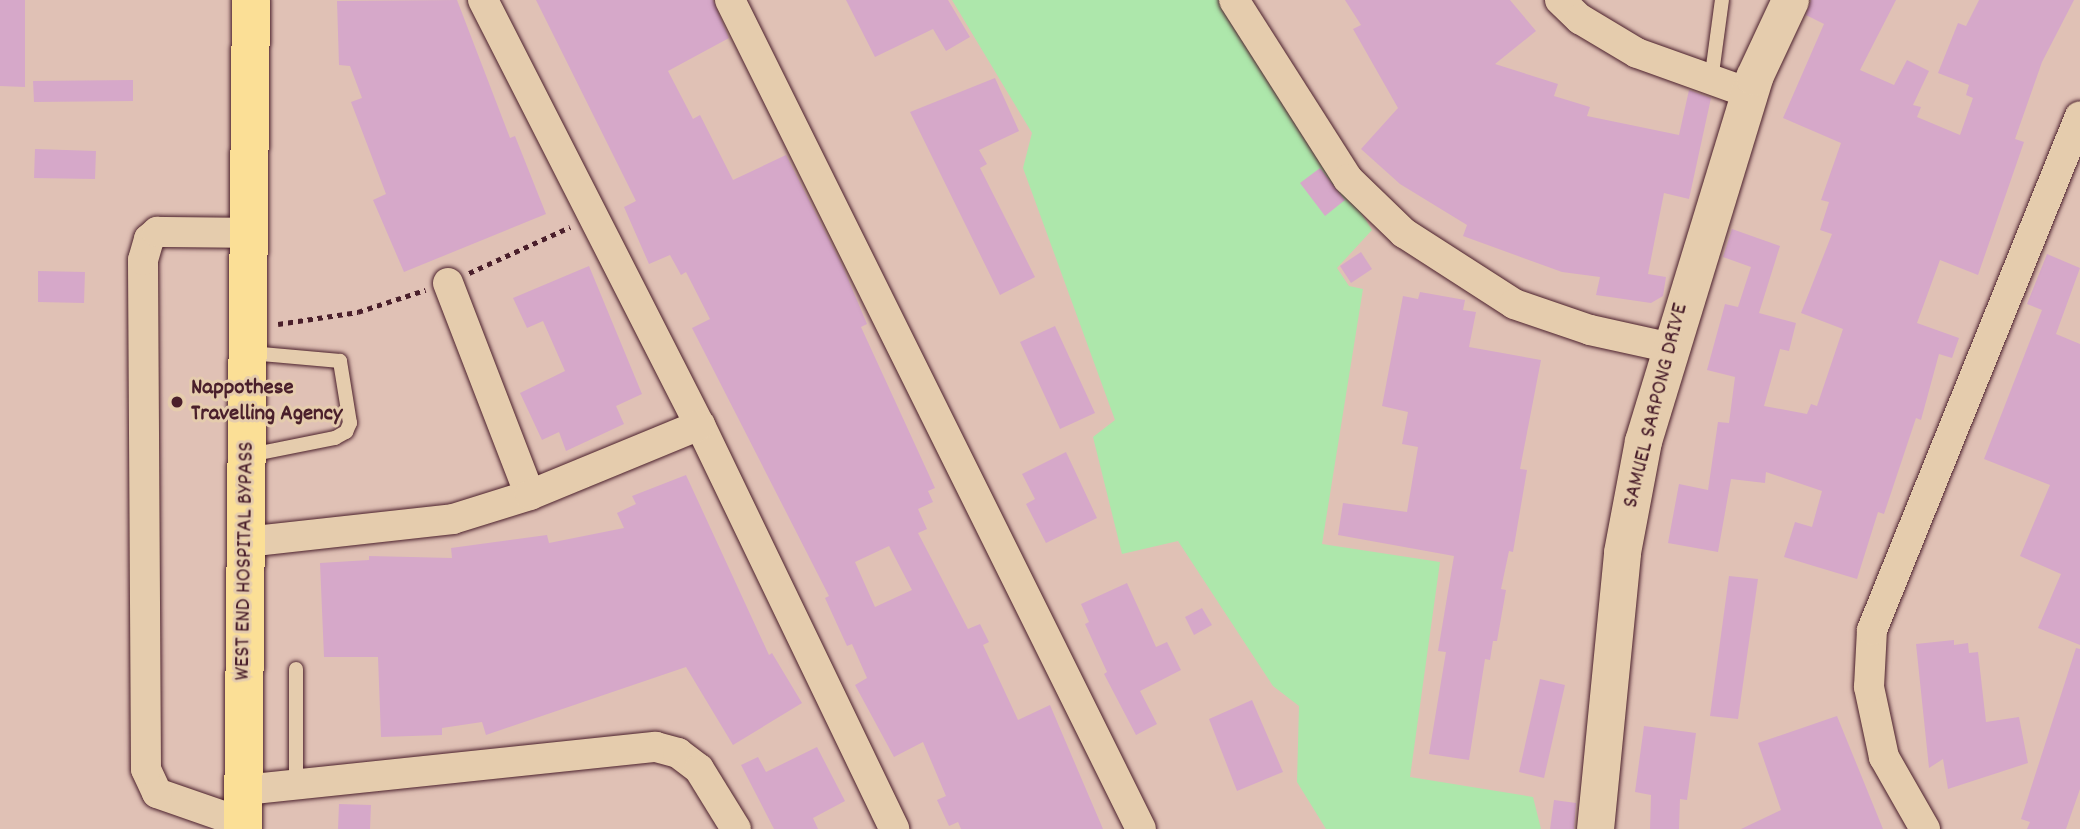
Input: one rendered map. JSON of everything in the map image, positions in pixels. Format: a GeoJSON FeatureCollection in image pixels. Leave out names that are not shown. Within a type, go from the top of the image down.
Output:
{"type":"FeatureCollection","features":[{"type":"Feature","properties":{"kind":"highway","name":"WEST END HOSPITAL BYPASS"},"geometry":{"type":"LineString","coordinates":[[243,814],[251,0]]}},
{"type":"Feature","properties":{"kind":"street"},"geometry":{"type":"LineString","coordinates":[[482,0],[700,425],[894,829]]}},
{"type":"Feature","properties":{"kind":"street"},"geometry":{"type":"LineString","coordinates":[[730,0],[1141,829]]}},
{"type":"Feature","properties":{"kind":"street"},"geometry":{"type":"LineString","coordinates":[[1234,0],[1348,179],[1404,233],[1514,304],[1590,330],[1671,348]]}},
{"type":"Feature","properties":{"kind":"street"},"geometry":{"type":"LineString","coordinates":[[1560,0],[1580,19],[1637,53],[1710,82],[1749,93]]}},
{"type":"Feature","properties":{"kind":"street","name":"SAMUEL SARPONG DRIVE"},"geometry":{"type":"LineString","coordinates":[[1595,829],[1622,552],[1643,441],[1749,93],[1790,0]]}},
{"type":"Feature","properties":{"kind":"street"},"geometry":{"type":"LineString","coordinates":[[1925,829],[1884,757],[1869,687],[1872,630],[2080,116]]}},
{"type":"Feature","properties":{"kind":"street"},"geometry":{"type":"LineString","coordinates":[[248,233],[157,232],[149,239],[143,260],[146,769],[157,793],[243,814],[296,784],[656,747],[678,753],[699,769],[736,829]]}},
{"type":"Feature","properties":{"kind":"street"},"geometry":{"type":"LineString","coordinates":[[448,283],[530,495]]}},
{"type":"Feature","properties":{"kind":"street"},"geometry":{"type":"LineString","coordinates":[[246,542],[453,519],[530,495],[700,425]]}},
{"type":"Feature","properties":{"kind":"lane"},"geometry":{"type":"LineString","coordinates":[[1710,82],[1722,0]]}},
{"type":"Feature","properties":{"kind":"lane"},"geometry":{"type":"LineString","coordinates":[[247,456],[335,438],[346,432],[350,423],[340,361],[249,338]]}},
{"type":"Feature","properties":{"kind":"lane"},"geometry":{"type":"LineString","coordinates":[[296,669],[296,784]]}},
{"type":"Feature","properties":{"kind":"path"},"geometry":{"type":"LineString","coordinates":[[249,338],[289,325],[358,312],[448,283],[593,216]]}},
{"type":"Feature","properties":{"kind":"green space"},"geometry":{"type":"Polygon","coordinates":[[[952,0],[1230,0],[1372,230],[1337,268],[1349,286],[1363,289],[1322,544],[1440,562],[1410,777],[1533,797],[1541,829],[1326,829],[1297,782],[1299,706],[1273,686],[1178,541],[1122,554],[1093,437],[1115,420],[1023,168],[1032,133],[952,0]]]}},
{"type":"Feature","properties":{"kind":"building"},"geometry":{"type":"Polygon","coordinates":[[[0,0],[25,0],[25,87],[0,86],[0,0]]]}},
{"type":"Feature","properties":{"kind":"building"},"geometry":{"type":"Polygon","coordinates":[[[457,0],[510,138],[515,136],[546,214],[404,272],[373,200],[386,194],[351,102],[362,98],[350,66],[339,65],[337,1],[457,0]]]}},
{"type":"Feature","properties":{"kind":"building"},"geometry":{"type":"Polygon","coordinates":[[[536,0],[713,0],[729,38],[668,71],[693,119],[700,115],[733,180],[786,155],[843,267],[867,324],[861,327],[935,488],[928,491],[933,502],[918,509],[927,529],[918,533],[968,629],[980,624],[989,642],[983,645],[1018,720],[1050,705],[1103,829],[961,829],[958,822],[949,826],[937,800],[946,796],[923,742],[894,757],[855,685],[867,678],[852,644],[847,646],[825,598],[829,596],[692,328],[710,319],[686,272],[681,275],[670,255],[649,264],[624,207],[636,201],[536,0]],[[889,546],[855,562],[875,607],[912,590],[889,546]]]}},
{"type":"Feature","properties":{"kind":"building"},"geometry":{"type":"Polygon","coordinates":[[[846,0],[948,0],[970,37],[946,51],[933,29],[875,57],[846,0]]]}},
{"type":"Feature","properties":{"kind":"building"},"geometry":{"type":"Polygon","coordinates":[[[1345,0],[1510,0],[1536,31],[1495,64],[1558,84],[1554,96],[1590,107],[1587,116],[1679,135],[1689,90],[1711,98],[1689,199],[1664,193],[1648,274],[1666,277],[1663,296],[1651,303],[1596,295],[1600,277],[1562,272],[1463,236],[1467,225],[1400,184],[1361,149],[1398,108],[1353,29],[1361,25],[1345,0]]]}},
{"type":"Feature","properties":{"kind":"building"},"geometry":{"type":"Polygon","coordinates":[[[1811,0],[1896,0],[1860,70],[1894,85],[1907,60],[1929,71],[1913,105],[1921,107],[1917,117],[1960,135],[1973,98],[1966,95],[1969,85],[1938,73],[1958,23],[1966,26],[1979,0],[2074,0],[2042,62],[2015,139],[2024,142],[1978,275],[1940,260],[1917,323],[1959,338],[1952,358],[1939,354],[1921,420],[1916,418],[1884,514],[1878,512],[1857,579],[1784,557],[1795,522],[1812,527],[1822,491],[1766,472],[1765,483],[1731,479],[1718,552],[1668,543],[1679,484],[1708,490],[1718,422],[1729,423],[1735,377],[1707,370],[1725,304],[1738,307],[1751,267],[1723,257],[1732,229],[1780,246],[1759,313],[1796,323],[1789,351],[1780,349],[1764,406],[1807,414],[1811,404],[1817,406],[1843,329],[1801,313],[1832,234],[1820,230],[1829,202],[1821,200],[1841,143],[1783,118],[1824,24],[1806,15],[1811,0]]]}},
{"type":"Feature","properties":{"kind":"building"},"geometry":{"type":"Polygon","coordinates":[[[995,78],[1019,131],[979,150],[987,164],[980,168],[1035,277],[1000,295],[910,112],[995,78]]]}},
{"type":"Feature","properties":{"kind":"building"},"geometry":{"type":"Polygon","coordinates":[[[133,80],[133,101],[34,102],[33,81],[133,80]]]}},
{"type":"Feature","properties":{"kind":"building"},"geometry":{"type":"Polygon","coordinates":[[[35,149],[96,151],[95,179],[34,178],[35,149]]]}},
{"type":"Feature","properties":{"kind":"building"},"geometry":{"type":"Polygon","coordinates":[[[1320,168],[1345,200],[1325,216],[1300,183],[1320,168]]]}},
{"type":"Feature","properties":{"kind":"building"},"geometry":{"type":"Polygon","coordinates":[[[1361,252],[1372,269],[1351,283],[1340,266],[1361,252]]]}},
{"type":"Feature","properties":{"kind":"building"},"geometry":{"type":"Polygon","coordinates":[[[2047,254],[2080,268],[2056,334],[2080,344],[2080,645],[2038,628],[2061,574],[2020,556],[2050,485],[1984,459],[2042,310],[2027,304],[2047,254]]]}},
{"type":"Feature","properties":{"kind":"building"},"geometry":{"type":"Polygon","coordinates":[[[589,266],[642,394],[616,406],[624,424],[566,451],[559,432],[542,440],[520,393],[565,371],[543,321],[527,328],[513,298],[589,266]]]}},
{"type":"Feature","properties":{"kind":"building"},"geometry":{"type":"Polygon","coordinates":[[[38,271],[85,272],[84,303],[38,302],[38,271]]]}},
{"type":"Feature","properties":{"kind":"building"},"geometry":{"type":"Polygon","coordinates":[[[1420,292],[1465,300],[1463,310],[1476,312],[1469,347],[1541,360],[1520,469],[1527,470],[1513,552],[1509,551],[1501,589],[1506,590],[1497,641],[1493,641],[1490,660],[1485,659],[1469,760],[1429,754],[1446,652],[1438,651],[1454,556],[1338,535],[1343,503],[1407,512],[1418,447],[1402,444],[1408,412],[1382,406],[1403,296],[1418,299],[1420,292]]]}},
{"type":"Feature","properties":{"kind":"building"},"geometry":{"type":"Polygon","coordinates":[[[1055,326],[1095,413],[1060,429],[1020,342],[1055,326]]]}},
{"type":"Feature","properties":{"kind":"building"},"geometry":{"type":"Polygon","coordinates":[[[1066,452],[1097,518],[1046,543],[1026,504],[1035,499],[1022,474],[1066,452]]]}},
{"type":"Feature","properties":{"kind":"building"},"geometry":{"type":"Polygon","coordinates":[[[686,475],[769,655],[772,653],[802,703],[733,745],[686,667],[486,735],[482,722],[442,728],[442,735],[381,737],[378,657],[324,657],[320,563],[369,560],[369,556],[452,558],[451,548],[547,535],[549,543],[624,528],[617,513],[636,504],[632,496],[686,475]]]}},
{"type":"Feature","properties":{"kind":"building"},"geometry":{"type":"Polygon","coordinates":[[[1729,576],[1758,579],[1738,719],[1710,716],[1729,576]]]}},
{"type":"Feature","properties":{"kind":"building"},"geometry":{"type":"Polygon","coordinates":[[[1127,583],[1156,647],[1167,642],[1181,670],[1140,691],[1157,724],[1136,735],[1104,674],[1107,672],[1085,624],[1089,622],[1081,604],[1127,583]]]}},
{"type":"Feature","properties":{"kind":"building"},"geometry":{"type":"Polygon","coordinates":[[[1202,608],[1212,625],[1194,635],[1185,617],[1202,608]]]}},
{"type":"Feature","properties":{"kind":"building"},"geometry":{"type":"Polygon","coordinates":[[[1954,640],[1954,645],[1968,643],[1969,653],[1978,652],[1986,722],[2019,717],[2028,763],[1948,789],[1943,759],[1929,768],[1916,644],[1954,640]]]}},
{"type":"Feature","properties":{"kind":"building"},"geometry":{"type":"Polygon","coordinates":[[[2076,648],[2080,649],[2080,789],[2066,829],[2027,829],[2030,822],[2021,819],[2076,648]]]}},
{"type":"Feature","properties":{"kind":"building"},"geometry":{"type":"Polygon","coordinates":[[[1540,679],[1565,685],[1544,778],[1519,772],[1540,679]]]}},
{"type":"Feature","properties":{"kind":"building"},"geometry":{"type":"Polygon","coordinates":[[[1252,700],[1283,772],[1237,791],[1209,719],[1252,700]]]}},
{"type":"Feature","properties":{"kind":"building"},"geometry":{"type":"Polygon","coordinates":[[[1837,716],[1883,829],[1741,829],[1781,810],[1758,743],[1837,716]]]}},
{"type":"Feature","properties":{"kind":"building"},"geometry":{"type":"Polygon","coordinates":[[[1644,726],[1696,733],[1687,800],[1680,799],[1679,829],[1650,829],[1651,795],[1635,792],[1644,726]]]}},
{"type":"Feature","properties":{"kind":"building"},"geometry":{"type":"Polygon","coordinates":[[[817,747],[845,801],[813,818],[818,829],[774,829],[741,765],[758,757],[766,772],[817,747]]]}},
{"type":"Feature","properties":{"kind":"building"},"geometry":{"type":"Polygon","coordinates":[[[1554,800],[1576,803],[1574,829],[1550,829],[1554,800]]]}},
{"type":"Feature","properties":{"kind":"building"},"geometry":{"type":"Polygon","coordinates":[[[339,804],[371,805],[370,829],[338,829],[339,804]]]}},
{"type":"Feature","properties":{"kind":"place","name":"Nappothese Travelling Agency"},"geometry":{"type":"Point","coordinates":[177,402]}}]}
